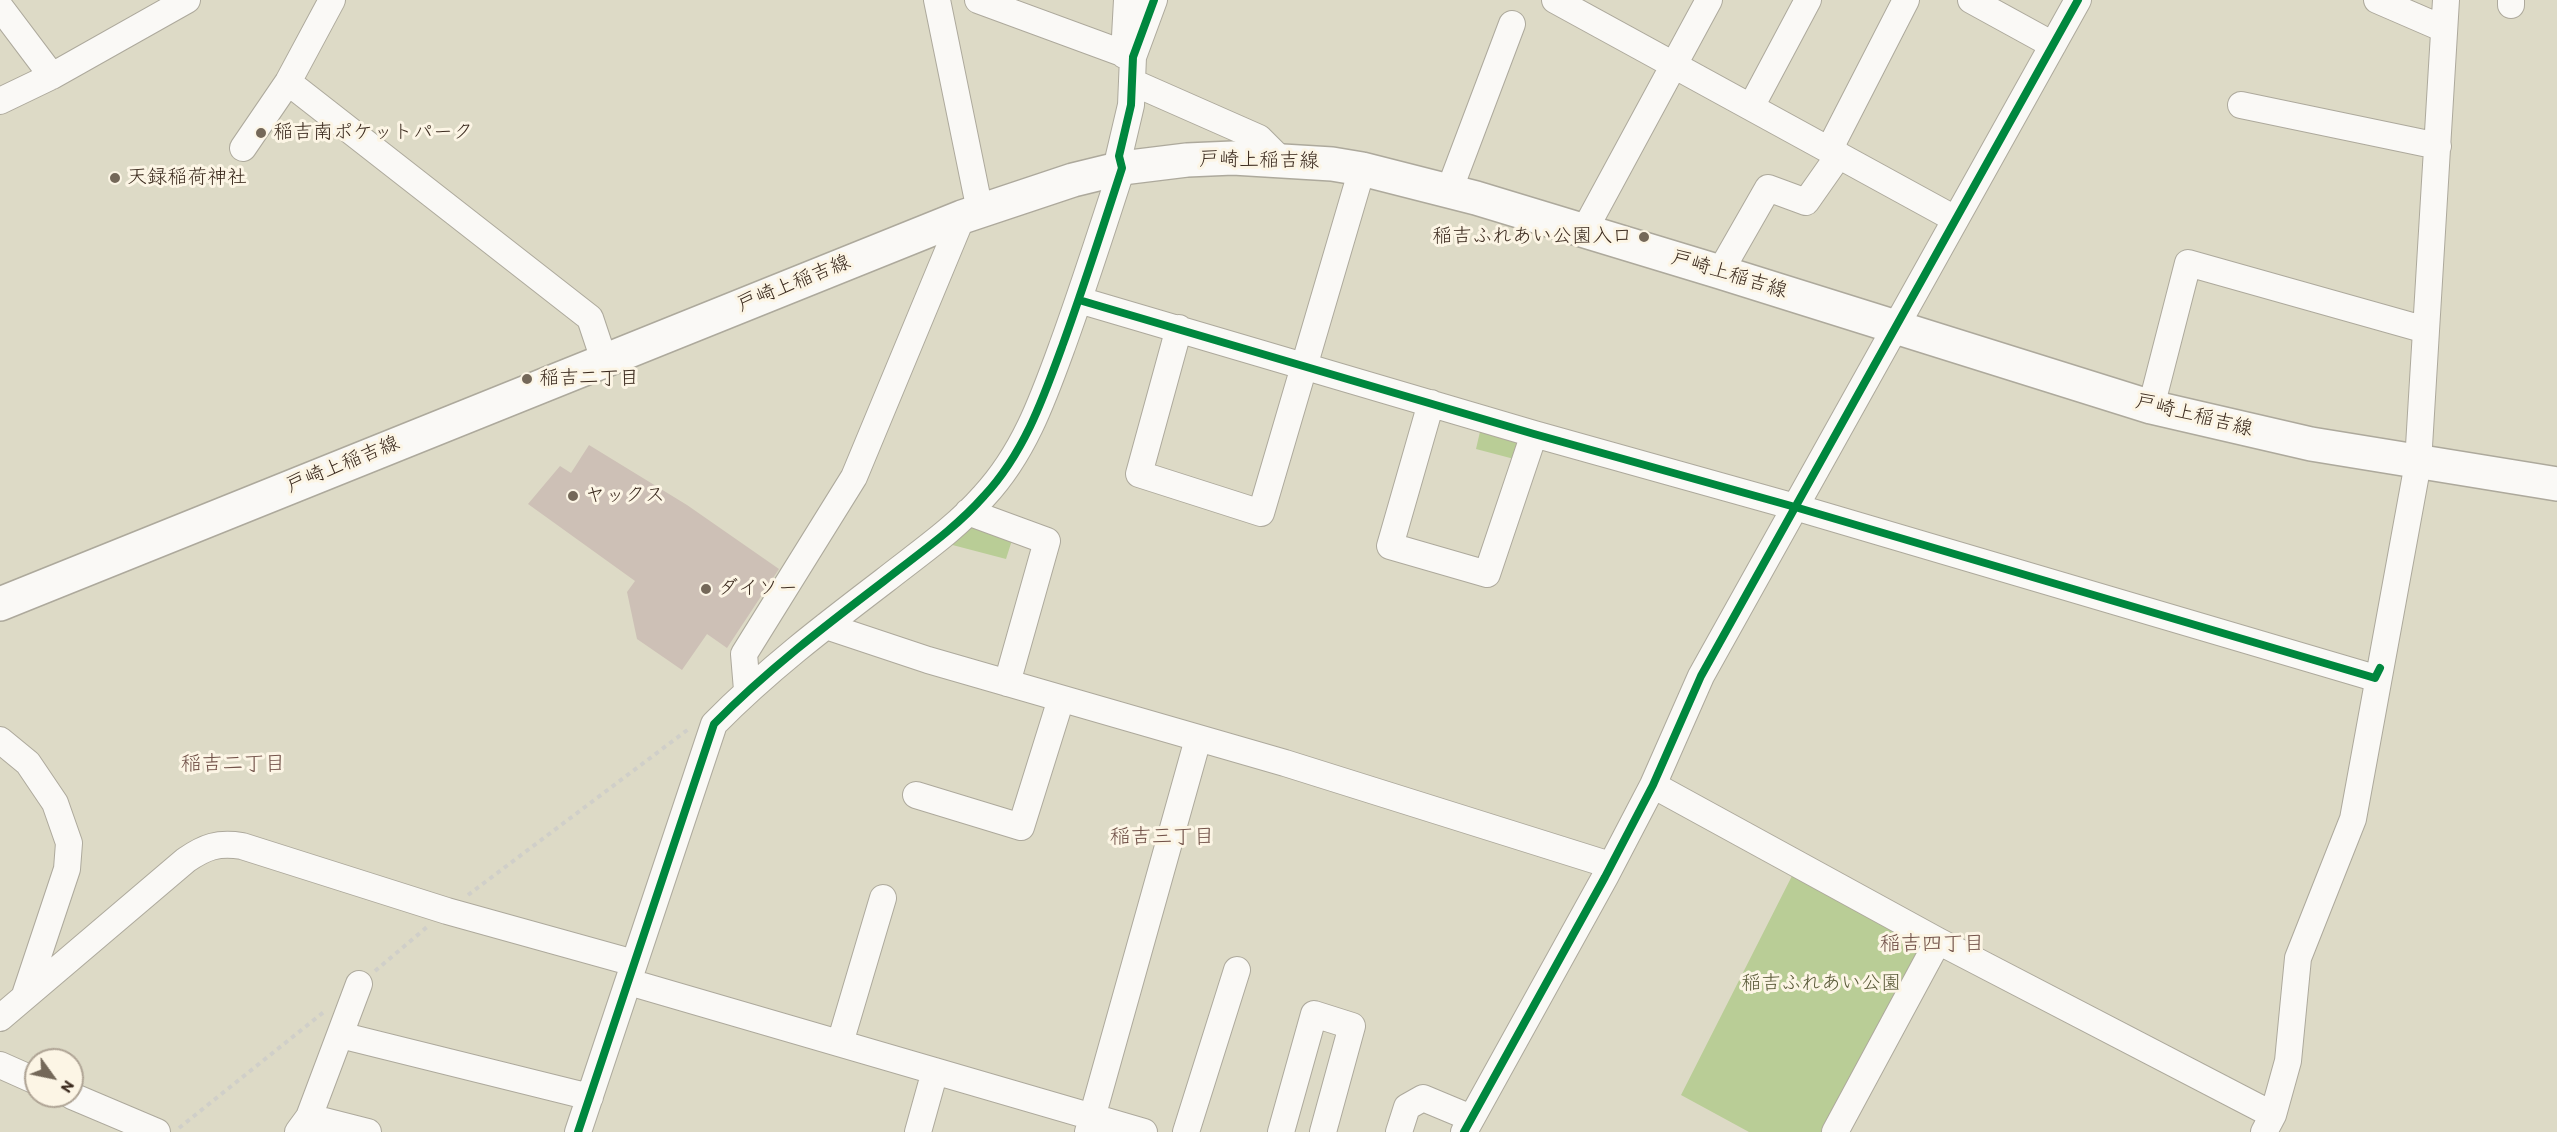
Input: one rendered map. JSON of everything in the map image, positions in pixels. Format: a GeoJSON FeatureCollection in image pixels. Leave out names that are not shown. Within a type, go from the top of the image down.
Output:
{"type":"FeatureCollection","features":[{"type":"Feature","properties":{"kind":"main road","name":"戸崎上稲吉線"},"geometry":{"type":"LineString","coordinates":[[0,604],[971,214],[1073,180],[1122,168],[1187,160],[1280,159],[1362,169],[1449,191],[1720,272],[2151,407],[2300,441],[2418,463],[2557,484]]}},
{"type":"Feature","properties":{"kind":"street"},"geometry":{"type":"LineString","coordinates":[[0,101],[52,76],[187,0]]}},
{"type":"Feature","properties":{"kind":"street"},"geometry":{"type":"LineString","coordinates":[[243,148],[288,82],[332,0]]}},
{"type":"Feature","properties":{"kind":"street"},"geometry":{"type":"LineString","coordinates":[[747,690],[744,654],[854,477],[971,214],[937,0]]}},
{"type":"Feature","properties":{"kind":"street"},"geometry":{"type":"LineString","coordinates":[[978,0],[1130,65],[1259,138],[1280,159]]}},
{"type":"Feature","properties":{"kind":"street"},"geometry":{"type":"LineString","coordinates":[[578,1132],[714,724],[747,690],[944,535],[985,496],[1015,456],[1038,412],[1079,300],[1122,168],[1119,156],[1131,105],[1126,0]]}},
{"type":"Feature","properties":{"kind":"street"},"geometry":{"type":"LineString","coordinates":[[1130,65],[1154,0]]}},
{"type":"Feature","properties":{"kind":"street"},"geometry":{"type":"LineString","coordinates":[[1555,0],[1955,219]]}},
{"type":"Feature","properties":{"kind":"street"},"geometry":{"type":"LineString","coordinates":[[1751,107],[1808,0]]}},
{"type":"Feature","properties":{"kind":"street"},"geometry":{"type":"LineString","coordinates":[[1720,272],[1768,188],[1806,202],[1834,152],[1906,0]]}},
{"type":"Feature","properties":{"kind":"street"},"geometry":{"type":"LineString","coordinates":[[1971,0],[2053,45]]}},
{"type":"Feature","properties":{"kind":"street"},"geometry":{"type":"LineString","coordinates":[[1399,1132],[1407,1107],[1423,1098],[1468,1125],[1653,784],[1701,676],[2078,0]]}},
{"type":"Feature","properties":{"kind":"street"},"geometry":{"type":"LineString","coordinates":[[2377,0],[2444,29]]}},
{"type":"Feature","properties":{"kind":"street"},"geometry":{"type":"LineString","coordinates":[[1653,784],[1938,941],[2267,1127],[2288,1060],[2298,958],[2353,819],[2418,463],[2446,0]]}},
{"type":"Feature","properties":{"kind":"street"},"geometry":{"type":"LineString","coordinates":[[1584,231],[1673,65],[1701,3]]}},
{"type":"Feature","properties":{"kind":"street"},"geometry":{"type":"LineString","coordinates":[[0,7],[52,76]]}},
{"type":"Feature","properties":{"kind":"street"},"geometry":{"type":"LineString","coordinates":[[1449,191],[1512,24]]}},
{"type":"Feature","properties":{"kind":"street"},"geometry":{"type":"LineString","coordinates":[[288,82],[590,318],[604,360]]}},
{"type":"Feature","properties":{"kind":"street"},"geometry":{"type":"LineString","coordinates":[[2241,105],[2438,146]]}},
{"type":"Feature","properties":{"kind":"street"},"geometry":{"type":"LineString","coordinates":[[1179,328],[1139,474],[1261,513],[1362,169]]}},
{"type":"Feature","properties":{"kind":"street"},"geometry":{"type":"LineString","coordinates":[[2151,407],[2188,263],[2426,330]]}},
{"type":"Feature","properties":{"kind":"street"},"geometry":{"type":"LineString","coordinates":[[1079,300],[2375,678],[2380,668]]}},
{"type":"Feature","properties":{"kind":"street"},"geometry":{"type":"LineString","coordinates":[[1431,403],[1390,546],[1487,574],[1534,434]]}},
{"type":"Feature","properties":{"kind":"street"},"geometry":{"type":"LineString","coordinates":[[968,512],[1047,541],[1006,683]]}},
{"type":"Feature","properties":{"kind":"street"},"geometry":{"type":"LineString","coordinates":[[826,626],[863,640],[1198,738],[1610,865]]}},
{"type":"Feature","properties":{"kind":"street"},"geometry":{"type":"LineString","coordinates":[[916,795],[1021,827],[1062,699]]}},
{"type":"Feature","properties":{"kind":"street"},"geometry":{"type":"LineString","coordinates":[[1090,1124],[1198,738]]}},
{"type":"Feature","properties":{"kind":"street"},"geometry":{"type":"LineString","coordinates":[[0,740],[28,764],[55,803],[69,843],[67,869],[25,995]]}},
{"type":"Feature","properties":{"kind":"street"},"geometry":{"type":"LineString","coordinates":[[0,1018],[186,860],[213,845],[226,843],[447,910],[840,1043],[935,1071],[1090,1124],[1144,1132]]}},
{"type":"Feature","properties":{"kind":"street"},"geometry":{"type":"LineString","coordinates":[[840,1043],[883,898]]}},
{"type":"Feature","properties":{"kind":"street"},"geometry":{"type":"LineString","coordinates":[[1835,1132],[1938,941]]}},
{"type":"Feature","properties":{"kind":"street"},"geometry":{"type":"LineString","coordinates":[[1186,1132],[1237,970]]}},
{"type":"Feature","properties":{"kind":"street"},"geometry":{"type":"LineString","coordinates":[[359,984],[304,1124],[368,1132]]}},
{"type":"Feature","properties":{"kind":"street"},"geometry":{"type":"LineString","coordinates":[[1281,1132],[1314,1014],[1352,1026],[1323,1132]]}},
{"type":"Feature","properties":{"kind":"street"},"geometry":{"type":"LineString","coordinates":[[340,1035],[590,1097]]}},
{"type":"Feature","properties":{"kind":"street"},"geometry":{"type":"LineString","coordinates":[[0,1065],[24,1076]]}},
{"type":"Feature","properties":{"kind":"street"},"geometry":{"type":"LineString","coordinates":[[918,1132],[935,1071]]}},
{"type":"Feature","properties":{"kind":"street"},"geometry":{"type":"LineString","coordinates":[[84,1101],[157,1132]]}},
{"type":"Feature","properties":{"kind":"path"},"geometry":{"type":"LineString","coordinates":[[174,1132],[359,984],[447,910],[688,729],[714,724]]}},
{"type":"Feature","properties":{"kind":"green space"},"geometry":{"type":"Polygon","coordinates":[[[1482,423],[1524,436],[1518,460],[1476,449],[1482,423]]]}},
{"type":"Feature","properties":{"kind":"green space"},"geometry":{"type":"Polygon","coordinates":[[[960,523],[1013,537],[1006,559],[941,542],[960,523]]]}},
{"type":"Feature","properties":{"kind":"green space","name":"稲吉ふれあい公園"},"geometry":{"type":"Polygon","coordinates":[[[1795,870],[1927,945],[1824,1132],[1749,1132],[1681,1095],[1795,870]]]}},
{"type":"Feature","properties":{"kind":"building"},"geometry":{"type":"Polygon","coordinates":[[[589,445],[687,505],[779,569],[727,648],[707,634],[682,670],[637,639],[627,592],[635,581],[528,504],[560,466],[571,473],[589,445]]]}},
{"type":"Feature","properties":{"kind":"cycle path"},"geometry":{"type":"LineString","coordinates":[[578,1132],[714,724],[796,650],[961,519],[998,479],[1021,444],[1048,385],[1122,168],[1119,156],[1131,105],[1133,57],[1154,0]]}},
{"type":"Feature","properties":{"kind":"cycle path"},"geometry":{"type":"LineString","coordinates":[[1464,1132],[1605,877],[1653,785],[1701,676],[2078,0]]}},
{"type":"Feature","properties":{"kind":"cycle path"},"geometry":{"type":"LineString","coordinates":[[1079,300],[2375,678],[2380,668]]}},
{"type":"Feature","properties":{"kind":"place","name":"稲吉南ポケットパーク"},"geometry":{"type":"Point","coordinates":[261,133]}},
{"type":"Feature","properties":{"kind":"place","name":"天録稲荷神社"},"geometry":{"type":"Point","coordinates":[115,178]}},
{"type":"Feature","properties":{"kind":"place","name":"稲吉ふれあい公園入口"},"geometry":{"type":"Point","coordinates":[1644,237]}},
{"type":"Feature","properties":{"kind":"place","name":"稲吉二丁目"},"geometry":{"type":"Point","coordinates":[527,379]}},
{"type":"Feature","properties":{"kind":"place","name":"ヤックス"},"geometry":{"type":"Point","coordinates":[573,496]}},
{"type":"Feature","properties":{"kind":"place","name":"ダイソー"},"geometry":{"type":"Point","coordinates":[706,589]}},
{"type":"Feature","properties":{"kind":"district","name":"稲吉二丁目"},"geometry":{"type":"Point","coordinates":[233,765]}},
{"type":"Feature","properties":{"kind":"district","name":"稲吉三丁目"},"geometry":{"type":"Point","coordinates":[1162,838]}},
{"type":"Feature","properties":{"kind":"district","name":"稲吉四丁目"},"geometry":{"type":"Point","coordinates":[1932,945]}}]}
